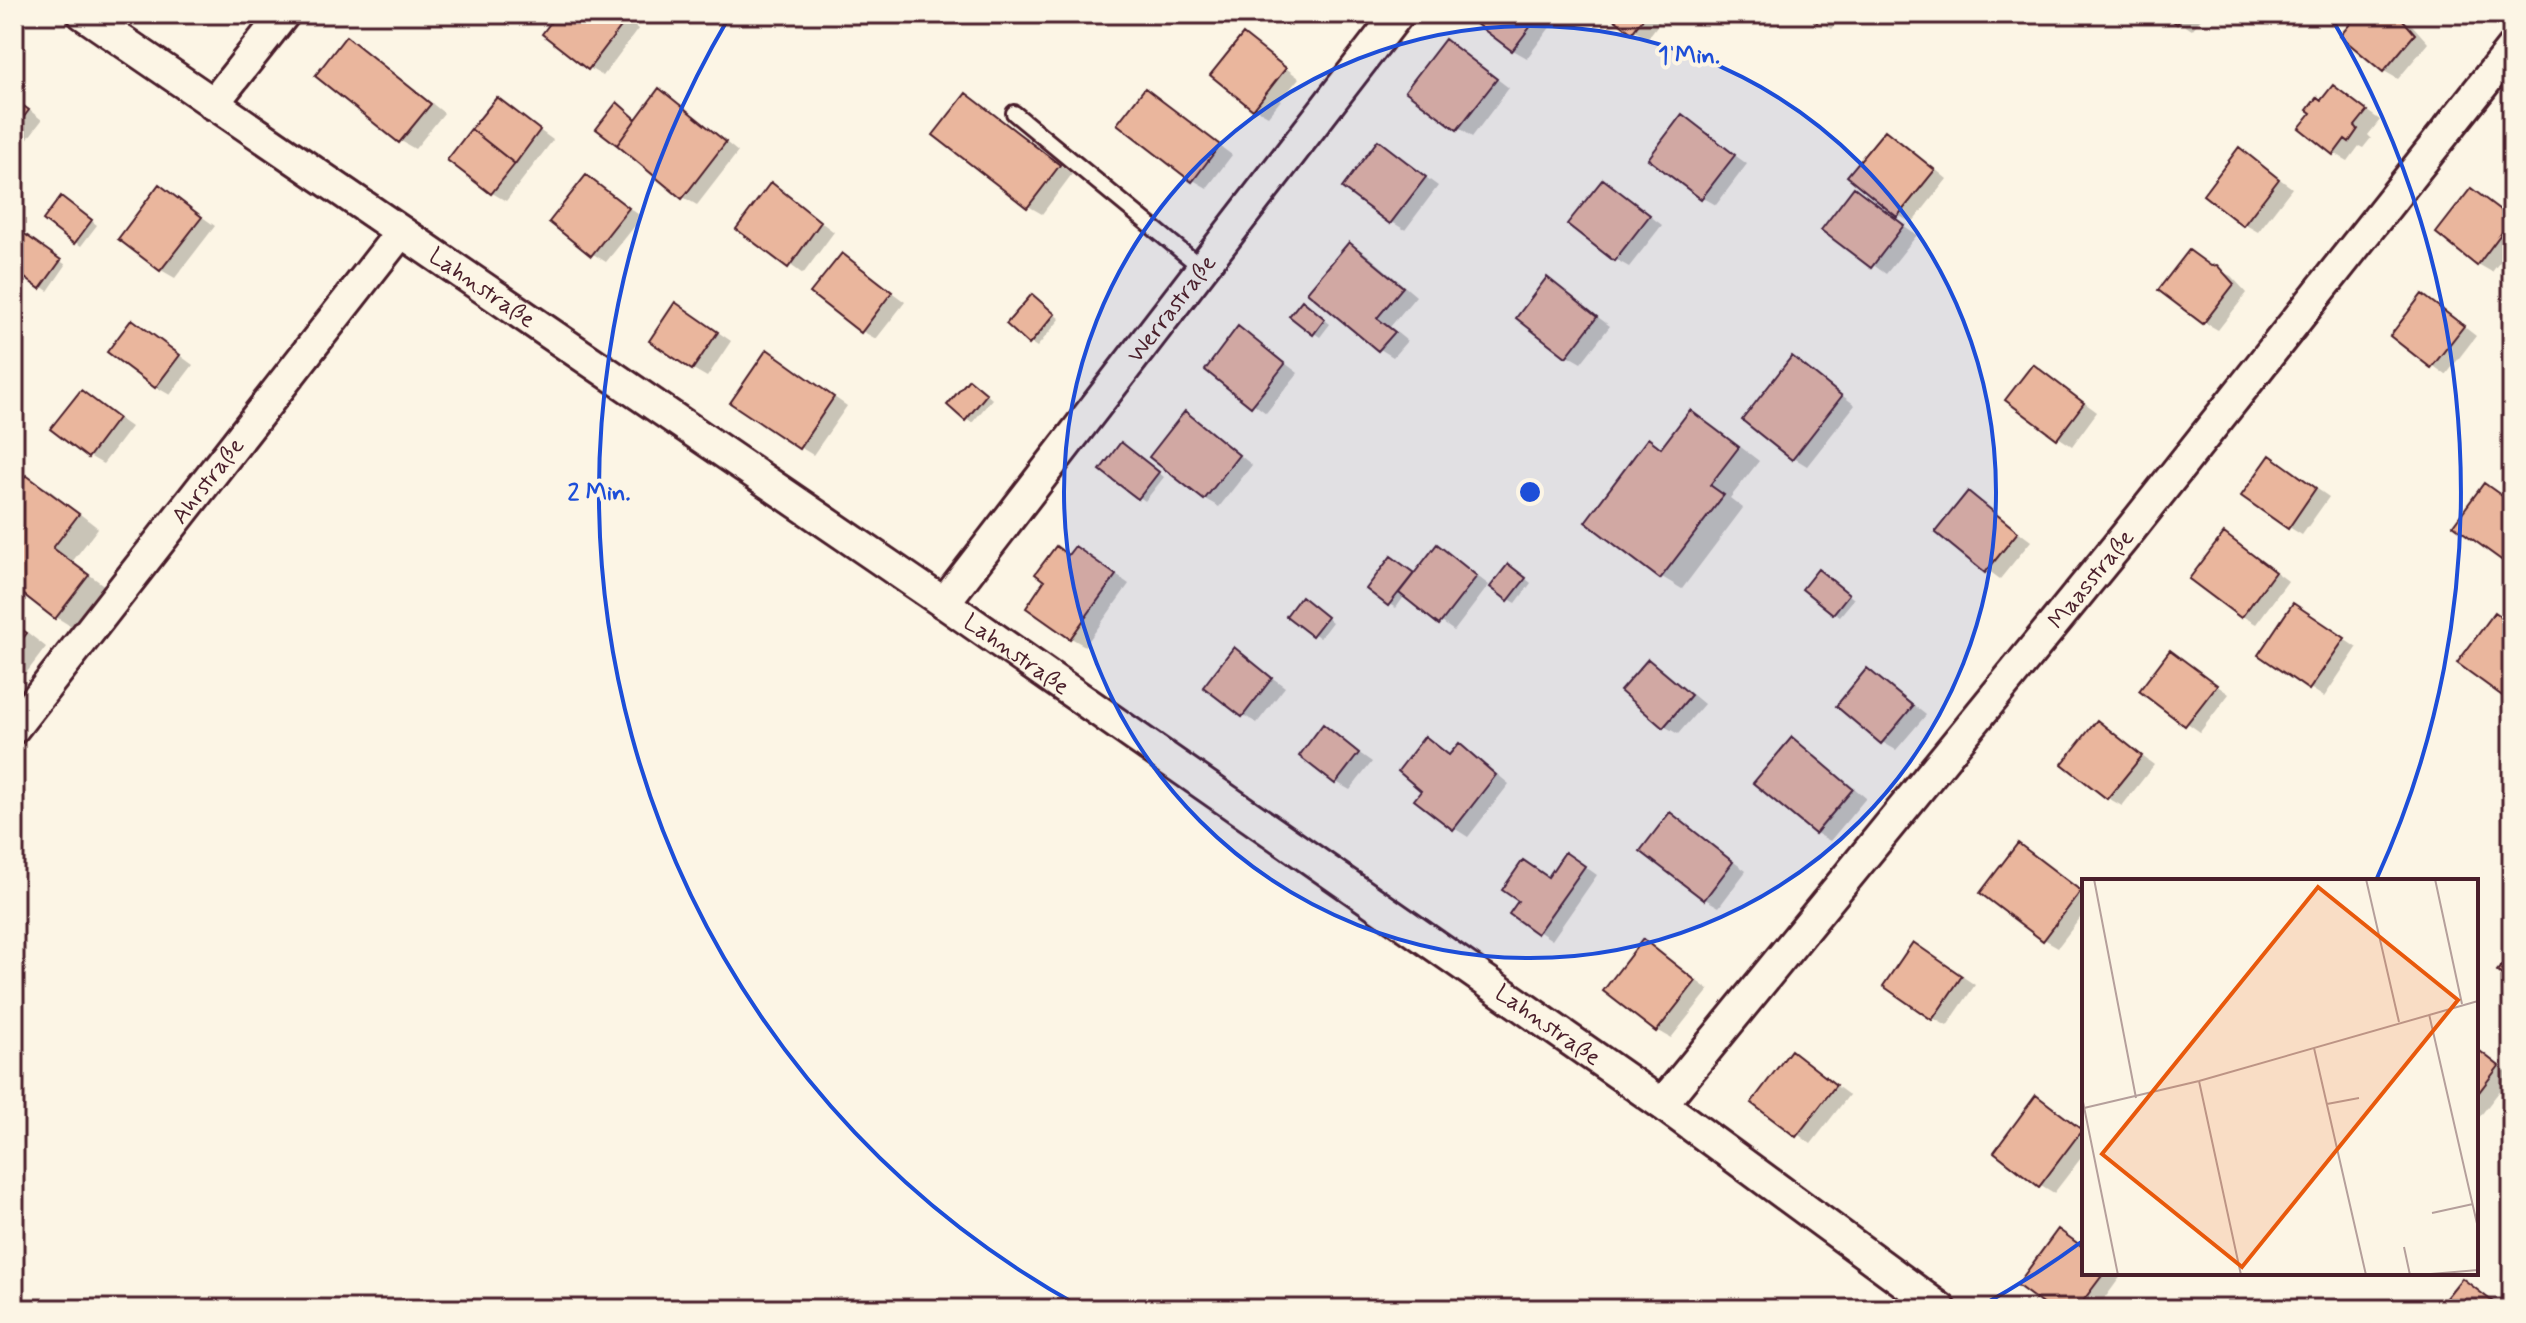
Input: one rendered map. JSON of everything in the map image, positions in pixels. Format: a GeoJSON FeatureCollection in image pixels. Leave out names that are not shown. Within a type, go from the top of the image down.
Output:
{"type":"FeatureCollection","features":[{"type":"Feature","properties":{"kind":"street","name":"Lahnstraße"},"geometry":{"type":"LineString","coordinates":[[83,14],[944,603],[1662,1104],[1941,1309]]}},
{"type":"Feature","properties":{"kind":"street"},"geometry":{"type":"LineString","coordinates":[[213,104],[284,14]]}},
{"type":"Feature","properties":{"kind":"street","name":"Werrastraße"},"geometry":{"type":"LineString","coordinates":[[944,603],[1398,14]]}},
{"type":"Feature","properties":{"kind":"street","name":"Maasstraße"},"geometry":{"type":"LineString","coordinates":[[1662,1104],[2127,534],[2512,48]]}},
{"type":"Feature","properties":{"kind":"street","name":"Ahrstraße"},"geometry":{"type":"LineString","coordinates":[[14,728],[401,232]]}},
{"type":"Feature","properties":{"kind":"lane"},"geometry":{"type":"LineString","coordinates":[[1014,113],[1202,268]]}},
{"type":"Feature","properties":{"kind":"building"},"geometry":{"type":"Polygon","coordinates":[[[557,14],[618,14],[626,20],[588,70],[542,34],[557,14]]]}},
{"type":"Feature","properties":{"kind":"building"},"geometry":{"type":"Polygon","coordinates":[[[1469,14],[1540,14],[1512,51],[1467,17],[1469,14]]]}},
{"type":"Feature","properties":{"kind":"building"},"geometry":{"type":"Polygon","coordinates":[[[1607,14],[1646,14],[1632,33],[1607,14]]]}},
{"type":"Feature","properties":{"kind":"building"},"geometry":{"type":"Polygon","coordinates":[[[1806,14],[1823,14],[1817,22],[1806,14]]]}},
{"type":"Feature","properties":{"kind":"building"},"geometry":{"type":"Polygon","coordinates":[[[2164,14],[2185,14],[2177,24],[2164,14]]]}},
{"type":"Feature","properties":{"kind":"building"},"geometry":{"type":"Polygon","coordinates":[[[2358,14],[2398,14],[2415,34],[2383,72],[2340,36],[2358,14]]]}},
{"type":"Feature","properties":{"kind":"building"},"geometry":{"type":"Polygon","coordinates":[[[1243,34],[1286,68],[1253,110],[1210,75],[1243,34]]]}},
{"type":"Feature","properties":{"kind":"building"},"geometry":{"type":"Polygon","coordinates":[[[346,36],[431,104],[399,143],[315,76],[346,36]]]}},
{"type":"Feature","properties":{"kind":"building"},"geometry":{"type":"Polygon","coordinates":[[[1445,39],[1497,79],[1457,130],[1405,91],[1445,39]]]}},
{"type":"Feature","properties":{"kind":"building"},"geometry":{"type":"Polygon","coordinates":[[[2333,85],[2367,111],[2355,126],[2358,129],[2349,142],[2345,139],[2333,155],[2299,128],[2311,113],[2307,110],[2317,97],[2321,100],[2333,85]]]}},
{"type":"Feature","properties":{"kind":"building"},"geometry":{"type":"Polygon","coordinates":[[[659,88],[726,142],[682,199],[617,145],[659,88]]]}},
{"type":"Feature","properties":{"kind":"building"},"geometry":{"type":"Polygon","coordinates":[[[1145,88],[1220,145],[1192,182],[1117,124],[1145,88]]]}},
{"type":"Feature","properties":{"kind":"building"},"geometry":{"type":"Polygon","coordinates":[[[966,93],[1060,165],[1027,208],[933,135],[966,93]]]}},
{"type":"Feature","properties":{"kind":"building"},"geometry":{"type":"Polygon","coordinates":[[[497,97],[540,130],[515,164],[471,129],[497,97]]]}},
{"type":"Feature","properties":{"kind":"building"},"geometry":{"type":"Polygon","coordinates":[[[14,99],[29,110],[14,130],[14,99]]]}},
{"type":"Feature","properties":{"kind":"building"},"geometry":{"type":"Polygon","coordinates":[[[617,102],[636,119],[617,145],[596,129],[617,102]]]}},
{"type":"Feature","properties":{"kind":"building"},"geometry":{"type":"Polygon","coordinates":[[[1682,114],[1735,155],[1701,199],[1648,159],[1682,114]]]}},
{"type":"Feature","properties":{"kind":"building"},"geometry":{"type":"Polygon","coordinates":[[[471,129],[515,164],[491,194],[447,160],[471,129]]]}},
{"type":"Feature","properties":{"kind":"building"},"geometry":{"type":"Polygon","coordinates":[[[1885,130],[1935,170],[1897,217],[1847,176],[1885,130]]]}},
{"type":"Feature","properties":{"kind":"building"},"geometry":{"type":"Polygon","coordinates":[[[1378,140],[1426,177],[1390,224],[1342,188],[1378,140]]]}},
{"type":"Feature","properties":{"kind":"building"},"geometry":{"type":"Polygon","coordinates":[[[2239,147],[2279,179],[2243,226],[2203,195],[2239,147]]]}},
{"type":"Feature","properties":{"kind":"building"},"geometry":{"type":"Polygon","coordinates":[[[586,175],[629,208],[591,256],[549,222],[586,175]]]}},
{"type":"Feature","properties":{"kind":"building"},"geometry":{"type":"Polygon","coordinates":[[[1603,179],[1650,215],[1614,261],[1567,224],[1603,179]]]}},
{"type":"Feature","properties":{"kind":"building"},"geometry":{"type":"Polygon","coordinates":[[[771,182],[821,222],[788,268],[736,229],[771,182]]]}},
{"type":"Feature","properties":{"kind":"building"},"geometry":{"type":"Polygon","coordinates":[[[159,184],[202,217],[160,271],[118,239],[159,184]]]}},
{"type":"Feature","properties":{"kind":"building"},"geometry":{"type":"Polygon","coordinates":[[[1854,187],[1904,225],[1871,268],[1821,230],[1854,187]]]}},
{"type":"Feature","properties":{"kind":"building"},"geometry":{"type":"Polygon","coordinates":[[[2471,188],[2512,219],[2477,266],[2436,233],[2471,188]]]}},
{"type":"Feature","properties":{"kind":"building"},"geometry":{"type":"Polygon","coordinates":[[[61,196],[92,220],[74,244],[43,220],[61,196]]]}},
{"type":"Feature","properties":{"kind":"building"},"geometry":{"type":"Polygon","coordinates":[[[19,230],[61,260],[40,289],[14,270],[14,236],[19,230]]]}},
{"type":"Feature","properties":{"kind":"building"},"geometry":{"type":"Polygon","coordinates":[[[1349,242],[1403,287],[1377,318],[1395,332],[1378,351],[1307,292],[1349,242]]]}},
{"type":"Feature","properties":{"kind":"building"},"geometry":{"type":"Polygon","coordinates":[[[2189,250],[2211,266],[2217,265],[2234,284],[2203,324],[2158,290],[2189,250]]]}},
{"type":"Feature","properties":{"kind":"building"},"geometry":{"type":"Polygon","coordinates":[[[842,253],[892,292],[861,333],[810,293],[842,253]]]}},
{"type":"Feature","properties":{"kind":"building"},"geometry":{"type":"Polygon","coordinates":[[[1547,277],[1597,317],[1566,357],[1516,318],[1547,277]]]}},
{"type":"Feature","properties":{"kind":"building"},"geometry":{"type":"Polygon","coordinates":[[[1032,294],[1055,314],[1029,345],[1006,324],[1032,294]]]}},
{"type":"Feature","properties":{"kind":"building"},"geometry":{"type":"Polygon","coordinates":[[[2422,294],[2464,326],[2431,368],[2390,336],[2422,294]]]}},
{"type":"Feature","properties":{"kind":"building"},"geometry":{"type":"Polygon","coordinates":[[[1302,300],[1325,319],[1313,335],[1289,316],[1302,300]]]}},
{"type":"Feature","properties":{"kind":"building"},"geometry":{"type":"Polygon","coordinates":[[[675,302],[718,332],[692,370],[649,341],[675,302]]]}},
{"type":"Feature","properties":{"kind":"building"},"geometry":{"type":"Polygon","coordinates":[[[132,319],[180,355],[155,388],[107,352],[132,319]]]}},
{"type":"Feature","properties":{"kind":"building"},"geometry":{"type":"Polygon","coordinates":[[[1238,326],[1285,364],[1251,407],[1205,370],[1238,326]]]}},
{"type":"Feature","properties":{"kind":"building"},"geometry":{"type":"Polygon","coordinates":[[[767,349],[834,397],[799,449],[730,403],[767,349]]]}},
{"type":"Feature","properties":{"kind":"building"},"geometry":{"type":"Polygon","coordinates":[[[1792,356],[1842,396],[1792,460],[1742,420],[1792,356]]]}},
{"type":"Feature","properties":{"kind":"building"},"geometry":{"type":"Polygon","coordinates":[[[2033,364],[2084,403],[2057,439],[2005,400],[2033,364]]]}},
{"type":"Feature","properties":{"kind":"building"},"geometry":{"type":"Polygon","coordinates":[[[969,379],[987,394],[965,421],[947,405],[969,379]]]}},
{"type":"Feature","properties":{"kind":"building"},"geometry":{"type":"Polygon","coordinates":[[[81,390],[118,418],[88,458],[50,429],[81,390]]]}},
{"type":"Feature","properties":{"kind":"building"},"geometry":{"type":"Polygon","coordinates":[[[1690,410],[1739,447],[1710,485],[1724,495],[1660,579],[1585,522],[1648,438],[1661,448],[1690,410]]]}},
{"type":"Feature","properties":{"kind":"building"},"geometry":{"type":"Polygon","coordinates":[[[1185,411],[1239,455],[1204,500],[1149,457],[1185,411]]]}},
{"type":"Feature","properties":{"kind":"building"},"geometry":{"type":"Polygon","coordinates":[[[1121,442],[1159,472],[1138,499],[1100,470],[1121,442]]]}},
{"type":"Feature","properties":{"kind":"building"},"geometry":{"type":"Polygon","coordinates":[[[2270,455],[2316,488],[2288,529],[2241,496],[2270,455]]]}},
{"type":"Feature","properties":{"kind":"building"},"geometry":{"type":"Polygon","coordinates":[[[26,475],[79,514],[53,548],[89,575],[55,619],[14,587],[14,491],[26,475]]]}},
{"type":"Feature","properties":{"kind":"building"},"geometry":{"type":"Polygon","coordinates":[[[2484,483],[2512,503],[2511,567],[2453,525],[2484,483]]]}},
{"type":"Feature","properties":{"kind":"building"},"geometry":{"type":"Polygon","coordinates":[[[1968,491],[2018,532],[1985,573],[1935,532],[1968,491]]]}},
{"type":"Feature","properties":{"kind":"building"},"geometry":{"type":"Polygon","coordinates":[[[2224,533],[2275,572],[2241,618],[2189,579],[2224,533]]]}},
{"type":"Feature","properties":{"kind":"building"},"geometry":{"type":"Polygon","coordinates":[[[1437,544],[1477,576],[1439,625],[1399,593],[1437,544]]]}},
{"type":"Feature","properties":{"kind":"building"},"geometry":{"type":"Polygon","coordinates":[[[1056,546],[1068,555],[1075,546],[1116,575],[1070,639],[1026,608],[1044,581],[1035,574],[1056,546]]]}},
{"type":"Feature","properties":{"kind":"building"},"geometry":{"type":"Polygon","coordinates":[[[1391,556],[1414,573],[1388,606],[1366,589],[1391,556]]]}},
{"type":"Feature","properties":{"kind":"building"},"geometry":{"type":"Polygon","coordinates":[[[1508,564],[1526,578],[1508,601],[1490,587],[1508,564]]]}},
{"type":"Feature","properties":{"kind":"building"},"geometry":{"type":"Polygon","coordinates":[[[1818,569],[1849,594],[1833,614],[1802,589],[1818,569]]]}},
{"type":"Feature","properties":{"kind":"building"},"geometry":{"type":"Polygon","coordinates":[[[1301,596],[1327,617],[1312,636],[1286,616],[1301,596]]]}},
{"type":"Feature","properties":{"kind":"building"},"geometry":{"type":"Polygon","coordinates":[[[2293,603],[2345,638],[2309,690],[2258,655],[2293,603]]]}},
{"type":"Feature","properties":{"kind":"building"},"geometry":{"type":"Polygon","coordinates":[[[2495,612],[2512,624],[2512,703],[2457,663],[2495,612]]]}},
{"type":"Feature","properties":{"kind":"building"},"geometry":{"type":"Polygon","coordinates":[[[14,624],[27,633],[14,650],[14,624]]]}},
{"type":"Feature","properties":{"kind":"building"},"geometry":{"type":"Polygon","coordinates":[[[1234,647],[1272,678],[1242,717],[1203,687],[1234,647]]]}},
{"type":"Feature","properties":{"kind":"building"},"geometry":{"type":"Polygon","coordinates":[[[2170,650],[2217,685],[2185,726],[2139,691],[2170,650]]]}},
{"type":"Feature","properties":{"kind":"building"},"geometry":{"type":"Polygon","coordinates":[[[1648,659],[1691,695],[1663,728],[1620,691],[1648,659]]]}},
{"type":"Feature","properties":{"kind":"building"},"geometry":{"type":"Polygon","coordinates":[[[1867,668],[1913,706],[1881,744],[1836,706],[1867,668]]]}},
{"type":"Feature","properties":{"kind":"building"},"geometry":{"type":"Polygon","coordinates":[[[2097,720],[2142,756],[2107,799],[2062,764],[2097,720]]]}},
{"type":"Feature","properties":{"kind":"building"},"geometry":{"type":"Polygon","coordinates":[[[1323,724],[1359,753],[1335,784],[1299,756],[1323,724]]]}},
{"type":"Feature","properties":{"kind":"building"},"geometry":{"type":"Polygon","coordinates":[[[1425,736],[1449,755],[1459,743],[1496,775],[1453,830],[1414,800],[1421,791],[1398,771],[1425,736]]]}},
{"type":"Feature","properties":{"kind":"building"},"geometry":{"type":"Polygon","coordinates":[[[1792,737],[1853,789],[1815,834],[1753,783],[1792,737]]]}},
{"type":"Feature","properties":{"kind":"building"},"geometry":{"type":"Polygon","coordinates":[[[1670,812],[1733,862],[1704,900],[1640,851],[1670,812]]]}},
{"type":"Feature","properties":{"kind":"building"},"geometry":{"type":"Polygon","coordinates":[[[2018,843],[2081,891],[2043,941],[1980,893],[2018,843]]]}},
{"type":"Feature","properties":{"kind":"building"},"geometry":{"type":"Polygon","coordinates":[[[1565,852],[1585,866],[1537,934],[1509,914],[1518,901],[1502,890],[1523,860],[1548,877],[1565,852]]]}},
{"type":"Feature","properties":{"kind":"building"},"geometry":{"type":"Polygon","coordinates":[[[1643,939],[1696,981],[1656,1032],[1603,991],[1643,939]]]}},
{"type":"Feature","properties":{"kind":"building"},"geometry":{"type":"Polygon","coordinates":[[[1913,942],[1962,976],[1932,1020],[1883,986],[1913,942]]]}},
{"type":"Feature","properties":{"kind":"building"},"geometry":{"type":"Polygon","coordinates":[[[2512,953],[2512,984],[2497,971],[2512,953]]]}},
{"type":"Feature","properties":{"kind":"building"},"geometry":{"type":"Polygon","coordinates":[[[1791,1050],[1836,1085],[1796,1137],[1751,1103],[1791,1050]]]}},
{"type":"Feature","properties":{"kind":"building"},"geometry":{"type":"Polygon","coordinates":[[[2478,1050],[2499,1066],[2478,1093],[2478,1050]]]}},
{"type":"Feature","properties":{"kind":"building"},"geometry":{"type":"Polygon","coordinates":[[[2036,1095],[2082,1130],[2039,1187],[1994,1152],[2036,1095]]]}},
{"type":"Feature","properties":{"kind":"building"},"geometry":{"type":"Polygon","coordinates":[[[2058,1229],[2082,1247],[2082,1275],[2102,1275],[2077,1309],[2049,1309],[2017,1285],[2058,1229]]]}},
{"type":"Feature","properties":{"kind":"building"},"geometry":{"type":"Polygon","coordinates":[[[2462,1278],[2502,1309],[2437,1309],[2462,1278]]]}}]}
